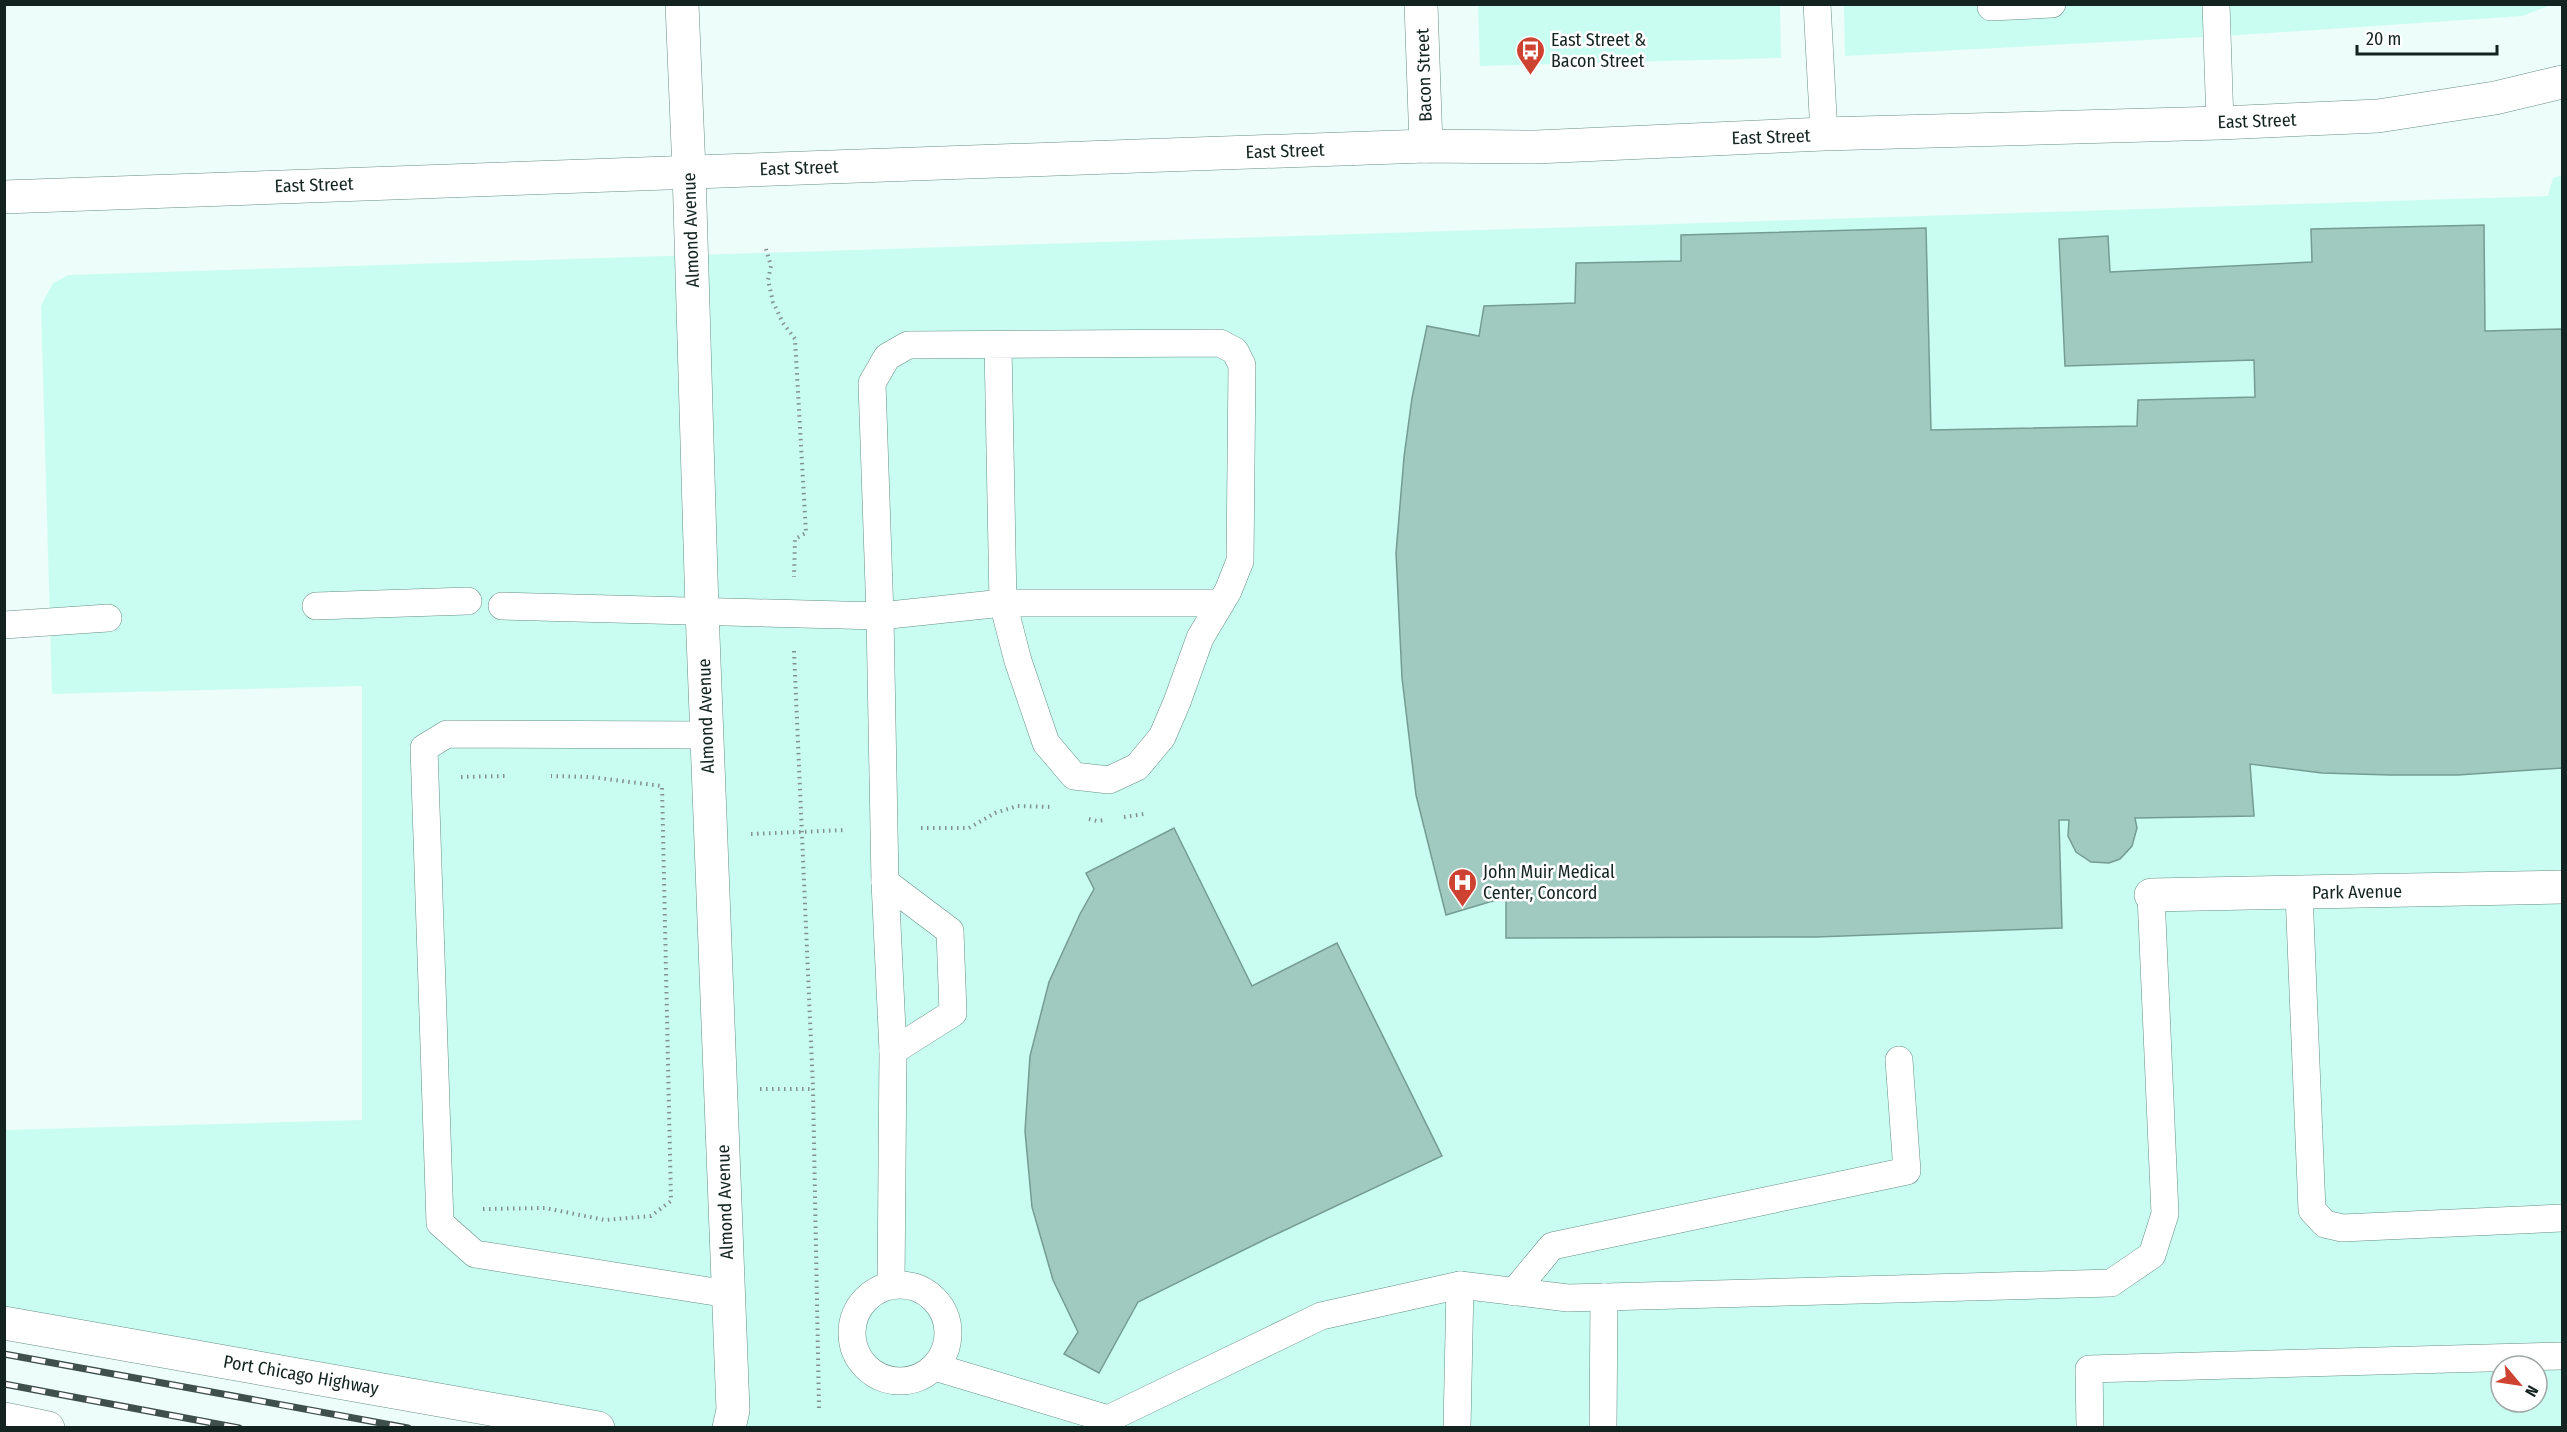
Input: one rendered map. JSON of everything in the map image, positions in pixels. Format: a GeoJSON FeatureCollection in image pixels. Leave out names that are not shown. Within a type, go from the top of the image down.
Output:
{"type":"FeatureCollection","features":[{"type":"Feature","properties":{"kind":"street","name":"Almond Avenue"},"geometry":{"type":"LineString","coordinates":[[682,4],[690,171],[706,735],[733,1410],[729,1428]]}},
{"type":"Feature","properties":{"kind":"street","name":"Bacon Street"},"geometry":{"type":"LineString","coordinates":[[1421,4],[1426,146]]}},
{"type":"Feature","properties":{"kind":"street","name":"East Street"},"geometry":{"type":"LineString","coordinates":[[4,197],[690,171],[1426,146],[1536,147],[1824,134],[2220,123],[2378,116],[2495,98],[2562,82]]}},
{"type":"Feature","properties":{"kind":"street","name":"Park Avenue"},"geometry":{"type":"LineString","coordinates":[[2151,895],[2562,887]]}},
{"type":"Feature","properties":{"kind":"street","name":"Port Chicago Highway"},"geometry":{"type":"LineString","coordinates":[[4,1323],[598,1428]]}},
{"type":"Feature","properties":{"kind":"street"},"geometry":{"type":"LineString","coordinates":[[4,1419],[48,1428]]}},
{"type":"Feature","properties":{"kind":"lane"},"geometry":{"type":"LineString","coordinates":[[1817,4],[1824,134]]}},
{"type":"Feature","properties":{"kind":"lane"},"geometry":{"type":"LineString","coordinates":[[1991,7],[2052,4]]}},
{"type":"Feature","properties":{"kind":"lane"},"geometry":{"type":"LineString","coordinates":[[2216,4],[2220,123]]}},
{"type":"Feature","properties":{"kind":"lane"},"geometry":{"type":"LineString","coordinates":[[891,1285],[893,1051],[885,882],[880,616],[872,383],[888,357],[908,345],[1220,343],[1235,351],[1242,365],[1240,561],[1228,591],[1200,638],[1162,737],[1137,767],[1108,780],[1074,776],[1046,743],[1018,661],[1003,603],[998,345]]}},
{"type":"Feature","properties":{"kind":"lane"},"geometry":{"type":"LineString","coordinates":[[316,606],[468,600]]}},
{"type":"Feature","properties":{"kind":"lane"},"geometry":{"type":"LineString","coordinates":[[502,606],[880,616],[1003,603],[1221,603]]}},
{"type":"Feature","properties":{"kind":"lane"},"geometry":{"type":"LineString","coordinates":[[4,625],[108,618]]}},
{"type":"Feature","properties":{"kind":"lane"},"geometry":{"type":"LineString","coordinates":[[706,735],[447,734],[424,748],[440,1223],[475,1254],[728,1294]]}},
{"type":"Feature","properties":{"kind":"lane"},"geometry":{"type":"LineString","coordinates":[[885,882],[950,932],[953,1013],[893,1051]]}},
{"type":"Feature","properties":{"kind":"lane"},"geometry":{"type":"LineString","coordinates":[[2299,893],[2312,1210],[2325,1224],[2342,1228],[2562,1218]]}},
{"type":"Feature","properties":{"kind":"lane"},"geometry":{"type":"LineString","coordinates":[[934,1367],[1108,1419],[1321,1316],[1460,1285],[1568,1298],[2111,1282],[2152,1255],[2165,1214],[2151,895]]}},
{"type":"Feature","properties":{"kind":"lane"},"geometry":{"type":"LineString","coordinates":[[1514,1292],[1552,1245],[1906,1170],[1899,1060]]}},
{"type":"Feature","properties":{"kind":"lane"},"geometry":{"type":"LineString","coordinates":[[891,1285],[918,1288],[932,1296],[942,1308],[948,1323],[948,1338],[944,1354],[934,1367],[920,1377],[905,1381],[888,1380],[874,1373],[861,1362],[854,1348],[852,1332],[855,1317],[862,1303],[873,1293],[891,1285]]}},
{"type":"Feature","properties":{"kind":"lane"},"geometry":{"type":"LineString","coordinates":[[1457,1428],[1460,1285]]}},
{"type":"Feature","properties":{"kind":"lane"},"geometry":{"type":"LineString","coordinates":[[1603,1428],[1604,1297]]}},
{"type":"Feature","properties":{"kind":"lane"},"geometry":{"type":"LineString","coordinates":[[2090,1428],[2089,1368],[2562,1356]]}},
{"type":"Feature","properties":{"kind":"path"},"geometry":{"type":"LineString","coordinates":[[766,249],[771,266],[768,280],[773,302],[783,323],[795,339],[806,533],[795,539],[793,614],[813,1089],[819,1408]]}},
{"type":"Feature","properties":{"kind":"path"},"geometry":{"type":"LineString","coordinates":[[425,778],[514,775]]}},
{"type":"Feature","properties":{"kind":"path"},"geometry":{"type":"LineString","coordinates":[[472,1209],[545,1208],[605,1220],[651,1216],[671,1201],[662,786],[591,777],[547,775]]}},
{"type":"Feature","properties":{"kind":"shaded area"},"geometry":{"type":"Polygon","coordinates":[[[1478,5],[1780,5],[1781,58],[1480,66],[1478,5]]]}},
{"type":"Feature","properties":{"kind":"shaded area"},"geometry":{"type":"Polygon","coordinates":[[[1844,5],[2551,5],[2522,16],[2240,35],[1845,56],[1844,5]]]}},
{"type":"Feature","properties":{"kind":"shaded area","name":"John Muir Medical Center, Concord"},"geometry":{"type":"Polygon","coordinates":[[[2562,175],[2562,1427],[598,1427],[5,1323],[4,1130],[362,1120],[362,686],[52,694],[41,306],[53,283],[69,275],[2548,196],[2553,178],[2562,175]]]}},
{"type":"Feature","properties":{"kind":"building"},"geometry":{"type":"Polygon","coordinates":[[[2484,225],[2485,331],[2562,329],[2562,768],[2458,775],[2391,775],[2322,773],[2250,764],[2254,816],[2135,818],[2137,828],[2132,846],[2120,859],[2109,863],[2091,862],[2076,852],[2068,836],[2069,820],[2059,820],[2062,928],[1816,937],[1506,938],[1506,897],[1446,915],[1416,795],[1402,678],[1396,553],[1404,457],[1412,398],[1427,326],[1479,336],[1484,306],[1575,303],[1576,263],[1681,261],[1681,235],[1926,228],[1931,430],[2137,426],[2138,400],[2255,397],[2254,360],[2065,366],[2059,239],[2108,236],[2110,272],[2312,262],[2311,229],[2484,225]]]}},
{"type":"Feature","properties":{"kind":"building"},"geometry":{"type":"Polygon","coordinates":[[[1174,828],[1252,986],[1337,943],[1442,1156],[1138,1302],[1099,1373],[1064,1354],[1078,1332],[1053,1280],[1032,1207],[1025,1131],[1030,1056],[1049,982],[1094,889],[1086,873],[1174,828]]]}},
{"type":"Feature","properties":{"kind":"railway"},"geometry":{"type":"LineString","coordinates":[[4,1354],[408,1428]]}},
{"type":"Feature","properties":{"kind":"railway"},"geometry":{"type":"LineString","coordinates":[[4,1384],[239,1428]]}},
{"type":"Feature","properties":{"kind":"place","name":"East Street & Bacon Street"},"geometry":{"type":"Point","coordinates":[1530,76]}},
{"type":"Feature","properties":{"kind":"place","name":"John Muir Medical Center, Concord"},"geometry":{"type":"Point","coordinates":[1462,908]}}]}
